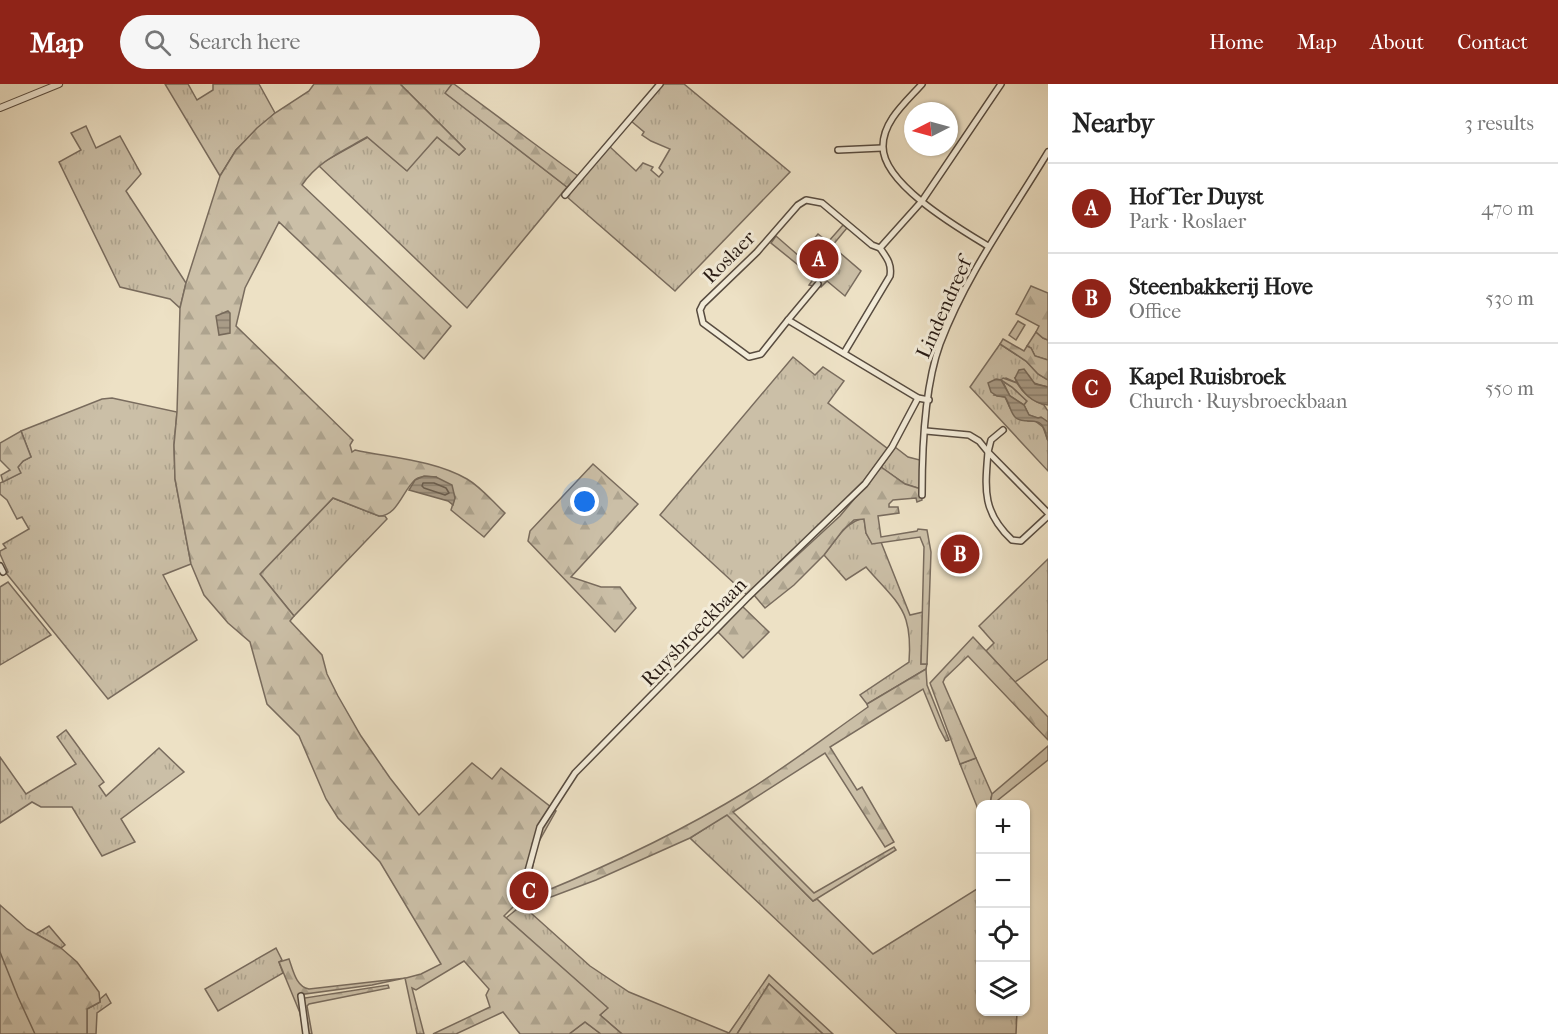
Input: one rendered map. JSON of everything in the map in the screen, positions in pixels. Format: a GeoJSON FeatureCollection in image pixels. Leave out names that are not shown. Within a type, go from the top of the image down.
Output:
{"type":"FeatureCollection","features":[{"type":"Feature","properties":{"kind":"street"},"geometry":{"type":"LineString","coordinates":[[0,108],[59,84]]}},
{"type":"Feature","properties":{"kind":"street"},"geometry":{"type":"LineString","coordinates":[[565,195],[660,84]]}},
{"type":"Feature","properties":{"kind":"street"},"geometry":{"type":"LineString","coordinates":[[922,84],[891,120],[882,148],[892,172],[922,201],[939,215],[988,246]]}},
{"type":"Feature","properties":{"kind":"street"},"geometry":{"type":"LineString","coordinates":[[844,353],[890,276],[891,268],[880,248],[922,201],[1001,84]]}},
{"type":"Feature","properties":{"kind":"street"},"geometry":{"type":"LineString","coordinates":[[838,150],[882,148]]}},
{"type":"Feature","properties":{"kind":"street","name":"Lindendreef"},"geometry":{"type":"LineString","coordinates":[[922,495],[932,372],[940,346],[988,246],[1048,152]]}},
{"type":"Feature","properties":{"kind":"street","name":"Roslaer"},"geometry":{"type":"LineString","coordinates":[[818,284],[761,354],[748,357],[703,323],[699,315],[703,304],[806,200],[822,203],[880,248]]}},
{"type":"Feature","properties":{"kind":"street"},"geometry":{"type":"LineString","coordinates":[[788,321],[918,398],[929,400]]}},
{"type":"Feature","properties":{"kind":"street","name":"Ruysbroeckbaan"},"geometry":{"type":"LineString","coordinates":[[519,904],[540,827],[575,773],[748,597],[865,484],[892,447],[918,398]]}},
{"type":"Feature","properties":{"kind":"street"},"geometry":{"type":"LineString","coordinates":[[926,431],[969,435],[979,441],[988,452],[1048,515],[1017,542],[1010,538],[994,517],[987,501],[988,452],[991,440],[1003,430]]}},
{"type":"Feature","properties":{"kind":"street"},"geometry":{"type":"LineString","coordinates":[[0,566],[3,572]]}},
{"type":"Feature","properties":{"kind":"street"},"geometry":{"type":"LineString","coordinates":[[301,996],[306,1034]]}},
{"type":"Feature","properties":{"kind":"green space"},"geometry":{"type":"Polygon","coordinates":[[[165,84],[188,84],[197,100],[213,90],[213,84],[259,84],[275,113],[236,150],[220,176],[165,84]]]}},
{"type":"Feature","properties":{"kind":"green space"},"geometry":{"type":"Polygon","coordinates":[[[314,84],[400,84],[465,149],[459,155],[437,137],[407,171],[367,137],[323,163],[302,185],[451,326],[424,359],[279,222],[245,288],[236,326],[353,440],[350,445],[352,452],[355,450],[412,460],[454,473],[477,486],[505,513],[484,537],[451,510],[455,497],[436,477],[416,479],[396,507],[386,515],[379,516],[333,498],[260,574],[294,616],[290,621],[322,655],[327,674],[361,736],[419,815],[472,763],[492,779],[501,768],[556,811],[537,845],[531,875],[526,874],[518,902],[504,916],[608,1008],[600,1015],[622,1034],[601,1034],[585,1022],[569,1034],[520,1034],[503,1012],[456,1034],[433,1034],[490,1007],[486,995],[489,989],[464,961],[416,990],[412,988],[424,1034],[417,1034],[405,978],[421,974],[441,964],[380,862],[338,818],[326,799],[299,736],[267,704],[250,642],[228,623],[204,595],[191,564],[175,479],[174,445],[180,308],[186,283],[220,176],[236,150],[257,128],[309,91],[314,84]]]}},
{"type":"Feature","properties":{"kind":"green space"},"geometry":{"type":"Polygon","coordinates":[[[400,84],[452,84],[446,93],[567,187],[467,308],[318,165],[368,137],[406,170],[437,137],[459,155],[465,149],[400,84]]]}},
{"type":"Feature","properties":{"kind":"green space"},"geometry":{"type":"Polygon","coordinates":[[[452,84],[578,176],[567,187],[445,93],[452,84]]]}},
{"type":"Feature","properties":{"kind":"green space"},"geometry":{"type":"Polygon","coordinates":[[[662,84],[684,84],[790,172],[675,291],[567,197],[609,146],[636,171],[643,163],[653,167],[651,170],[659,177],[663,172],[659,168],[670,149],[642,135],[644,132],[631,121],[662,84]]]}},
{"type":"Feature","properties":{"kind":"green space"},"geometry":{"type":"Polygon","coordinates":[[[86,126],[96,148],[120,136],[141,174],[126,191],[186,283],[180,308],[170,299],[120,287],[59,162],[81,150],[71,133],[86,126]]]}},
{"type":"Feature","properties":{"kind":"green space"},"geometry":{"type":"Polygon","coordinates":[[[843,225],[847,228],[832,246],[861,271],[845,296],[827,281],[821,287],[817,284],[809,285],[814,278],[771,243],[776,236],[799,256],[818,234],[828,242],[843,225]]]}},
{"type":"Feature","properties":{"kind":"green space"},"geometry":{"type":"Polygon","coordinates":[[[1031,286],[1048,293],[1048,340],[1036,332],[1039,326],[1016,314],[1031,286]]]}},
{"type":"Feature","properties":{"kind":"green space"},"geometry":{"type":"Polygon","coordinates":[[[1018,321],[1025,325],[1016,340],[1009,335],[1018,321]]]}},
{"type":"Feature","properties":{"kind":"green space"},"geometry":{"type":"Polygon","coordinates":[[[1036,332],[1048,340],[1048,360],[1035,356],[1031,348],[1027,346],[1036,332]]]}},
{"type":"Feature","properties":{"kind":"green space"},"geometry":{"type":"Polygon","coordinates":[[[1003,339],[1024,351],[1027,346],[1031,348],[1035,356],[1048,360],[1048,380],[1038,374],[1026,361],[1000,344],[1003,339]]]}},
{"type":"Feature","properties":{"kind":"green space"},"geometry":{"type":"Polygon","coordinates":[[[1000,344],[1026,361],[1038,374],[1048,380],[1048,387],[1015,378],[1017,383],[1006,378],[1001,380],[1027,401],[1024,405],[1010,396],[1004,384],[994,395],[1005,397],[1010,408],[1028,421],[1035,421],[1043,427],[1048,441],[1048,471],[970,387],[1000,344]]]}},
{"type":"Feature","properties":{"kind":"green space"},"geometry":{"type":"Polygon","coordinates":[[[793,357],[815,375],[823,367],[844,381],[828,403],[888,449],[859,487],[748,596],[660,515],[793,357]]]}},
{"type":"Feature","properties":{"kind":"green space"},"geometry":{"type":"Polygon","coordinates":[[[1003,378],[1017,383],[1029,396],[1044,405],[1048,411],[1048,422],[1029,415],[1024,405],[1027,401],[1001,380],[1003,378]]]}},
{"type":"Feature","properties":{"kind":"green space"},"geometry":{"type":"Polygon","coordinates":[[[112,398],[177,412],[174,445],[175,479],[191,564],[163,575],[197,640],[108,699],[6,573],[8,572],[0,554],[0,551],[6,548],[3,544],[29,529],[22,517],[17,519],[7,500],[0,494],[0,483],[20,473],[18,467],[31,457],[21,431],[102,399],[112,398]]]}},
{"type":"Feature","properties":{"kind":"green space"},"geometry":{"type":"Polygon","coordinates":[[[21,431],[31,457],[18,467],[21,473],[3,482],[1,475],[10,470],[0,460],[0,443],[21,431]]]}},
{"type":"Feature","properties":{"kind":"green space"},"geometry":{"type":"Polygon","coordinates":[[[895,447],[908,457],[920,460],[921,489],[905,484],[881,467],[895,447]]]}},
{"type":"Feature","properties":{"kind":"green space"},"geometry":{"type":"Polygon","coordinates":[[[593,464],[638,504],[571,577],[601,587],[620,587],[636,608],[615,632],[528,541],[530,531],[593,464]]]}},
{"type":"Feature","properties":{"kind":"green space"},"geometry":{"type":"Polygon","coordinates":[[[881,467],[905,484],[921,489],[922,500],[917,502],[916,498],[893,500],[889,507],[898,507],[899,513],[878,516],[881,537],[918,529],[927,530],[931,552],[927,664],[921,664],[924,547],[920,537],[872,544],[866,533],[864,519],[854,520],[794,585],[765,608],[754,595],[840,516],[881,467]]]}},
{"type":"Feature","properties":{"kind":"green space"},"geometry":{"type":"Polygon","coordinates":[[[333,498],[379,516],[385,516],[387,519],[294,616],[260,574],[333,498]]]}},
{"type":"Feature","properties":{"kind":"green space"},"geometry":{"type":"Polygon","coordinates":[[[864,518],[866,533],[872,543],[881,542],[910,615],[923,612],[921,664],[927,664],[926,669],[867,704],[860,695],[909,662],[910,646],[903,613],[866,567],[846,580],[824,555],[846,528],[864,518]]]}},
{"type":"Feature","properties":{"kind":"green space"},"geometry":{"type":"Polygon","coordinates":[[[1048,559],[1048,659],[1015,682],[986,651],[994,643],[979,626],[1048,559]]]}},
{"type":"Feature","properties":{"kind":"green space"},"geometry":{"type":"Polygon","coordinates":[[[8,582],[51,635],[0,665],[0,587],[8,582]]]}},
{"type":"Feature","properties":{"kind":"green space"},"geometry":{"type":"Polygon","coordinates":[[[742,606],[769,632],[743,658],[718,632],[742,606]]]}},
{"type":"Feature","properties":{"kind":"green space"},"geometry":{"type":"Polygon","coordinates":[[[973,637],[1048,717],[1048,740],[968,656],[943,682],[976,758],[960,764],[930,683],[973,637]]]}},
{"type":"Feature","properties":{"kind":"green space"},"geometry":{"type":"Polygon","coordinates":[[[926,669],[927,685],[949,740],[946,741],[939,728],[923,689],[830,747],[857,790],[862,787],[894,842],[885,847],[825,753],[733,812],[814,893],[894,847],[896,850],[813,901],[727,815],[690,838],[596,880],[543,900],[541,893],[646,846],[747,791],[868,707],[867,704],[926,669]]]}},
{"type":"Feature","properties":{"kind":"green space"},"geometry":{"type":"Polygon","coordinates":[[[66,730],[104,782],[99,786],[106,796],[159,748],[184,772],[121,819],[135,842],[102,856],[72,807],[41,807],[32,802],[0,823],[0,757],[26,794],[76,764],[57,737],[66,730]]]}},
{"type":"Feature","properties":{"kind":"green space"},"geometry":{"type":"Polygon","coordinates":[[[1048,746],[1048,760],[998,800],[991,800],[992,794],[1048,746]]]}},
{"type":"Feature","properties":{"kind":"green space"},"geometry":{"type":"Polygon","coordinates":[[[976,758],[992,794],[991,800],[976,800],[976,804],[960,764],[976,758]]]}},
{"type":"Feature","properties":{"kind":"green space"},"geometry":{"type":"Polygon","coordinates":[[[727,814],[813,901],[817,899],[873,954],[976,890],[976,1016],[1017,1016],[1016,1034],[897,1034],[690,838],[727,814]]]}},
{"type":"Feature","properties":{"kind":"green space"},"geometry":{"type":"Polygon","coordinates":[[[0,905],[27,929],[61,948],[77,962],[99,992],[100,1002],[87,1009],[87,1034],[0,1034],[0,905]]]}},
{"type":"Feature","properties":{"kind":"green space"},"geometry":{"type":"Polygon","coordinates":[[[522,905],[590,966],[629,992],[729,1033],[769,975],[833,1034],[823,1034],[769,984],[737,1034],[622,1034],[600,1015],[607,1008],[506,918],[522,905]]]}},
{"type":"Feature","properties":{"kind":"green space"},"geometry":{"type":"Polygon","coordinates":[[[49,926],[65,945],[61,948],[36,934],[49,926]]]}},
{"type":"Feature","properties":{"kind":"green space"},"geometry":{"type":"Polygon","coordinates":[[[276,948],[282,960],[279,962],[283,973],[218,1011],[205,989],[276,948]]]}},
{"type":"Feature","properties":{"kind":"green space"},"geometry":{"type":"Polygon","coordinates":[[[289,959],[298,982],[309,989],[404,978],[372,985],[298,995],[299,999],[388,985],[389,988],[309,1004],[307,1006],[312,1034],[304,1034],[300,1013],[279,962],[289,959]]]}},
{"type":"Feature","properties":{"kind":"green space"},"geometry":{"type":"Polygon","coordinates":[[[769,984],[823,1034],[737,1034],[769,984]]]}},
{"type":"Feature","properties":{"kind":"green space"},"geometry":{"type":"Polygon","coordinates":[[[106,994],[111,1003],[97,1013],[96,1034],[87,1034],[87,1009],[100,1002],[106,994]]]}},
{"type":"Feature","properties":{"kind":"green space"},"geometry":{"type":"Polygon","coordinates":[[[585,1022],[601,1034],[569,1034],[585,1022]]]}},
{"type":"Feature","properties":{"kind":"water"},"geometry":{"type":"Polygon","coordinates":[[[228,311],[230,313],[230,333],[219,335],[216,316],[228,311]]]}},
{"type":"Feature","properties":{"kind":"water"},"geometry":{"type":"Polygon","coordinates":[[[1024,369],[1035,384],[1048,387],[1048,405],[1032,399],[1021,388],[1015,378],[1019,370],[1024,369]]]}},
{"type":"Feature","properties":{"kind":"water"},"geometry":{"type":"Polygon","coordinates":[[[996,379],[1001,380],[1010,396],[1024,405],[1029,415],[1041,417],[1048,422],[1048,441],[1041,424],[1016,418],[1005,397],[991,392],[988,383],[996,379]]]}},
{"type":"Feature","properties":{"kind":"water"},"geometry":{"type":"Polygon","coordinates":[[[424,476],[436,477],[452,485],[455,498],[453,505],[448,501],[409,490],[415,480],[424,476]]]}},
{"type":"Feature","properties":{"kind":"waterway"},"geometry":{"type":"LineString","coordinates":[[0,952],[35,1034]]}},
{"type":"Feature","properties":{"kind":"place","name":"Hof Ter Duyst"},"geometry":{"type":"Point","coordinates":[819,259]}},
{"type":"Feature","properties":{"kind":"place","name":"Steenbakkerij Hove"},"geometry":{"type":"Point","coordinates":[960,554]}},
{"type":"Feature","properties":{"kind":"place","name":"Kapel Ruisbroek"},"geometry":{"type":"Point","coordinates":[529,891]}}]}
